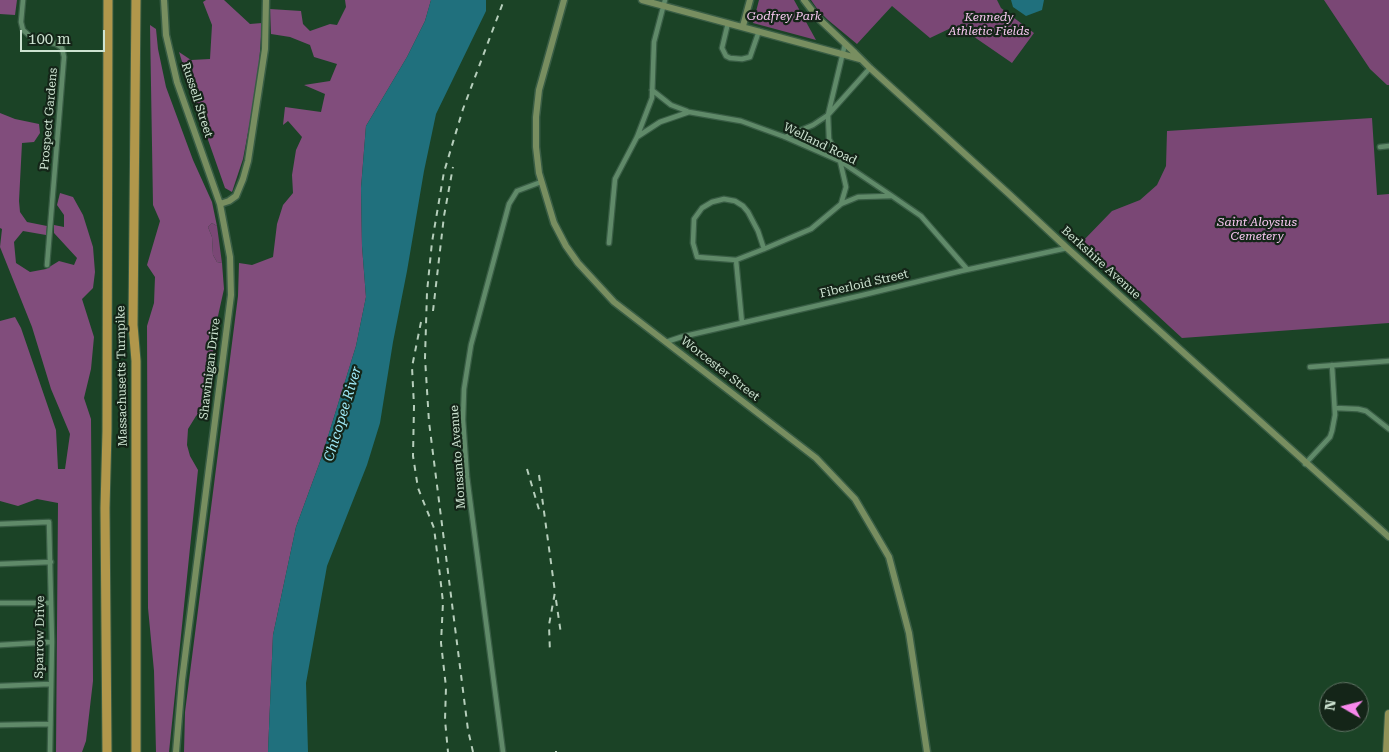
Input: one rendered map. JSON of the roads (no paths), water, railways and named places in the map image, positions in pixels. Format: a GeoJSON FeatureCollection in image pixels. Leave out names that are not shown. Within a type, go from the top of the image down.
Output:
{"type":"FeatureCollection","features":[{"type":"Feature","properties":{"kind":"highway","name":"Massachusetts Turnpike"},"geometry":{"type":"LineString","coordinates":[[107,752],[105,508],[107,432],[108,0]]}},
{"type":"Feature","properties":{"kind":"highway","name":"Massachusetts Turnpike"},"geometry":{"type":"LineString","coordinates":[[136,0],[133,316],[136,379],[136,752]]}},
{"type":"Feature","properties":{"kind":"main road","name":"Russell Street"},"geometry":{"type":"LineString","coordinates":[[164,0],[166,34],[177,82],[220,204]]}},
{"type":"Feature","properties":{"kind":"main road"},"geometry":{"type":"LineString","coordinates":[[220,204],[236,196],[248,161],[265,49],[266,0]]}},
{"type":"Feature","properties":{"kind":"main road","name":"Worcester Street"},"geometry":{"type":"LineString","coordinates":[[564,0],[537,106],[536,147],[540,182],[554,223],[566,246],[578,263],[614,302],[816,458],[855,499],[889,557],[910,634],[927,752]]}},
{"type":"Feature","properties":{"kind":"main road"},"geometry":{"type":"LineString","coordinates":[[642,0],[664,3],[728,23],[861,59]]}},
{"type":"Feature","properties":{"kind":"main road"},"geometry":{"type":"LineString","coordinates":[[743,26],[750,0]]}},
{"type":"Feature","properties":{"kind":"main road","name":"Berkshire Avenue"},"geometry":{"type":"LineString","coordinates":[[804,0],[817,18],[870,68],[1305,464],[1389,537]]}},
{"type":"Feature","properties":{"kind":"main road","name":"Shawinigan Drive"},"geometry":{"type":"LineString","coordinates":[[176,752],[182,680],[230,304],[230,257],[220,204]]}},
{"type":"Feature","properties":{"kind":"main road"},"geometry":{"type":"LineString","coordinates":[[1387,752],[1389,714]]}},
{"type":"Feature","properties":{"kind":"street","name":"Prospect Gardens"},"geometry":{"type":"LineString","coordinates":[[23,0],[21,22],[23,30],[32,38],[56,44],[62,48],[64,57],[47,265]]}},
{"type":"Feature","properties":{"kind":"street"},"geometry":{"type":"LineString","coordinates":[[609,243],[614,179],[637,137],[652,98],[654,42],[664,3]]}},
{"type":"Feature","properties":{"kind":"street"},"geometry":{"type":"LineString","coordinates":[[728,23],[722,48],[726,56],[730,58],[742,59],[750,57],[759,31]]}},
{"type":"Feature","properties":{"kind":"street"},"geometry":{"type":"LineString","coordinates":[[842,204],[846,187],[840,162],[828,139],[828,115],[845,44]]}},
{"type":"Feature","properties":{"kind":"street"},"geometry":{"type":"LineString","coordinates":[[785,137],[813,126],[828,115],[870,68]]}},
{"type":"Feature","properties":{"kind":"street","name":"Welland Road"},"geometry":{"type":"LineString","coordinates":[[652,90],[671,105],[689,112],[742,121],[785,137],[840,162],[921,216],[966,269]]}},
{"type":"Feature","properties":{"kind":"street","name":"Welland Road"},"geometry":{"type":"LineString","coordinates":[[637,137],[660,122],[689,112]]}},
{"type":"Feature","properties":{"kind":"street"},"geometry":{"type":"LineString","coordinates":[[1380,147],[1389,146]]}},
{"type":"Feature","properties":{"kind":"street","name":"Monsanto Avenue"},"geometry":{"type":"LineString","coordinates":[[503,752],[467,477],[463,428],[464,389],[471,346],[509,204],[517,191],[540,182]]}},
{"type":"Feature","properties":{"kind":"street"},"geometry":{"type":"LineString","coordinates":[[764,248],[754,221],[743,206],[735,201],[724,199],[712,202],[702,208],[694,219],[692,243],[697,256],[701,258],[736,260],[810,229],[842,204],[858,197],[892,196]]}},
{"type":"Feature","properties":{"kind":"street","name":"Fiberloid Street"},"geometry":{"type":"LineString","coordinates":[[666,342],[966,269],[1067,248]]}},
{"type":"Feature","properties":{"kind":"street"},"geometry":{"type":"LineString","coordinates":[[736,260],[742,323]]}},
{"type":"Feature","properties":{"kind":"street"},"geometry":{"type":"LineString","coordinates":[[1310,367],[1389,361]]}},
{"type":"Feature","properties":{"kind":"street"},"geometry":{"type":"LineString","coordinates":[[1305,464],[1330,437],[1335,408],[1332,365]]}},
{"type":"Feature","properties":{"kind":"street"},"geometry":{"type":"LineString","coordinates":[[1335,408],[1366,411],[1389,429]]}},
{"type":"Feature","properties":{"kind":"street","name":"Sparrow Drive"},"geometry":{"type":"LineString","coordinates":[[0,524],[49,522],[52,642],[49,724],[50,752]]}},
{"type":"Feature","properties":{"kind":"street"},"geometry":{"type":"LineString","coordinates":[[0,564],[51,562]]}},
{"type":"Feature","properties":{"kind":"street"},"geometry":{"type":"LineString","coordinates":[[0,603],[51,603]]}},
{"type":"Feature","properties":{"kind":"street"},"geometry":{"type":"LineString","coordinates":[[0,645],[52,642]]}},
{"type":"Feature","properties":{"kind":"street"},"geometry":{"type":"LineString","coordinates":[[0,686],[50,684]]}},
{"type":"Feature","properties":{"kind":"street"},"geometry":{"type":"LineString","coordinates":[[0,725],[49,724]]}},
{"type":"Feature","properties":{"kind":"water","name":"Chicopee River"},"geometry":{"type":"Polygon","coordinates":[[[431,0],[486,0],[486,11],[436,114],[393,342],[380,423],[367,465],[327,566],[306,683],[308,752],[268,752],[273,635],[296,527],[321,459],[356,346],[366,297],[362,246],[361,188],[366,126],[407,57],[425,21],[431,0]]]}},
{"type":"Feature","properties":{"kind":"water"},"geometry":{"type":"Polygon","coordinates":[[[1011,0],[1044,0],[1042,10],[1026,16],[1013,7],[1011,0]]]}},
{"type":"Feature","properties":{"kind":"railway"},"geometry":{"type":"LineString","coordinates":[[473,752],[468,730],[429,422],[425,358],[427,292],[432,242],[444,172],[463,109],[504,0]]}},
{"type":"Feature","properties":{"kind":"railway"},"geometry":{"type":"LineString","coordinates":[[433,311],[444,216],[453,167]]}},
{"type":"Feature","properties":{"kind":"railway"},"geometry":{"type":"LineString","coordinates":[[421,322],[412,367],[414,406],[413,456],[418,488],[434,528],[440,576],[443,602],[441,643],[446,687],[445,720],[448,752]]}},
{"type":"Feature","properties":{"kind":"railway"},"geometry":{"type":"LineString","coordinates":[[527,469],[540,513]]}},
{"type":"Feature","properties":{"kind":"railway"},"geometry":{"type":"LineString","coordinates":[[539,475],[555,592],[549,625],[550,653]]}},
{"type":"Feature","properties":{"kind":"railway"},"geometry":{"type":"LineString","coordinates":[[556,600],[561,634]]}},
{"type":"Feature","properties":{"kind":"park label","name":"Godfrey Park"},"geometry":{"type":"Point","coordinates":[784,16]}},
{"type":"Feature","properties":{"kind":"park label","name":"Kennedy Athletic Fields"},"geometry":{"type":"Point","coordinates":[989,24]}},
{"type":"Feature","properties":{"kind":"park label","name":"Saint Aloysius Cemetery"},"geometry":{"type":"Point","coordinates":[1257,229]}}]}
